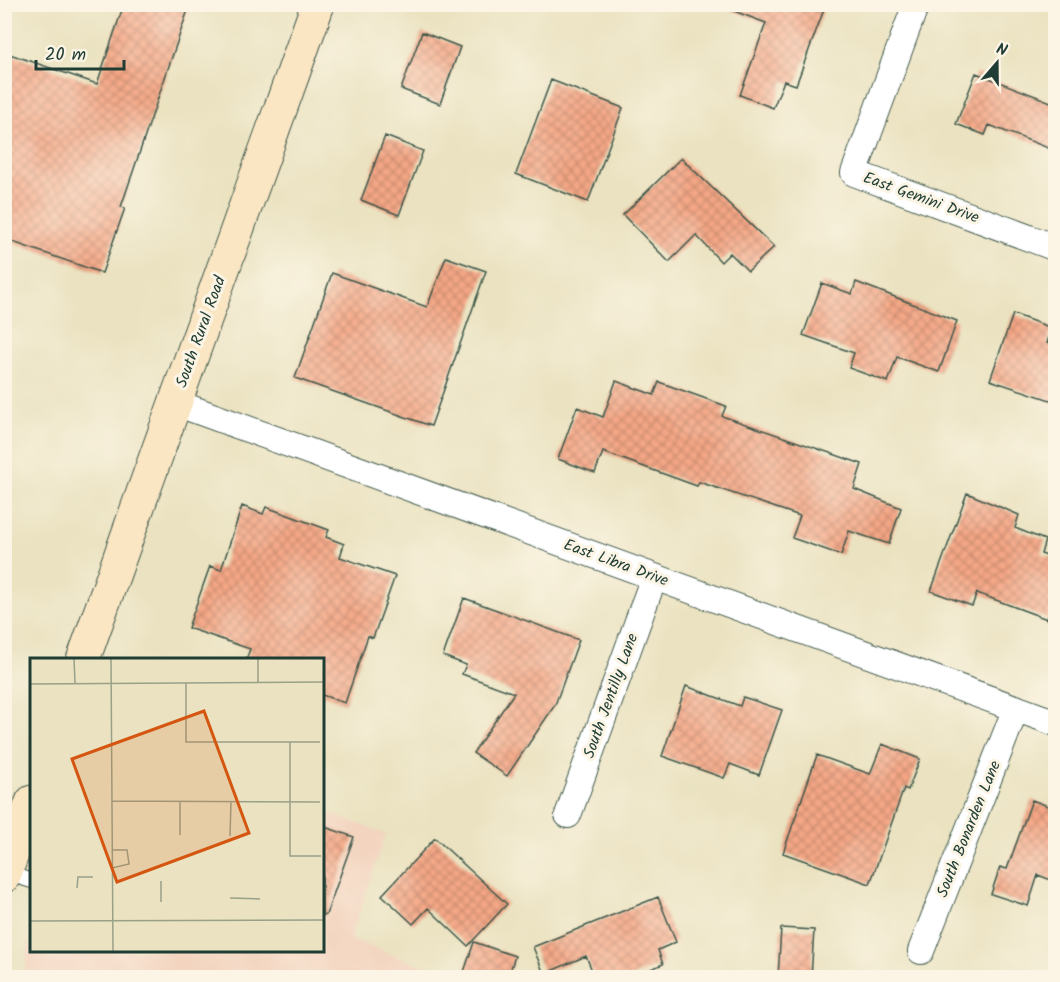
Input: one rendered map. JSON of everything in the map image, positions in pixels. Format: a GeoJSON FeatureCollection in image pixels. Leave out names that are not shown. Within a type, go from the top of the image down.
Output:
{"type":"FeatureCollection","features":[{"type":"Feature","properties":{"kind":"main road","name":"South Rural Road"},"geometry":{"type":"LineString","coordinates":[[84,658],[318,4]]}},
{"type":"Feature","properties":{"kind":"main road"},"geometry":{"type":"LineString","coordinates":[[14,877],[30,810]]}},
{"type":"Feature","properties":{"kind":"street","name":"East Gemini Drive"},"geometry":{"type":"LineString","coordinates":[[916,4],[854,173],[1056,248]]}},
{"type":"Feature","properties":{"kind":"street","name":"East Libra Drive"},"geometry":{"type":"LineString","coordinates":[[176,403],[1056,723]]}},
{"type":"Feature","properties":{"kind":"street","name":"South Jentilly Lane"},"geometry":{"type":"LineString","coordinates":[[568,815],[654,577]]}},
{"type":"Feature","properties":{"kind":"street","name":"South Bonarden Lane"},"geometry":{"type":"LineString","coordinates":[[921,951],[1016,708]]}},
{"type":"Feature","properties":{"kind":"shaded area"},"geometry":{"type":"Polygon","coordinates":[[[324,811],[386,834],[350,939],[455,977],[25,978],[30,941],[30,952],[324,952],[324,811]]]}},
{"type":"Feature","properties":{"kind":"building"},"geometry":{"type":"Polygon","coordinates":[[[124,4],[190,4],[121,207],[125,208],[102,273],[4,239],[4,52],[97,84],[124,4]]]}},
{"type":"Feature","properties":{"kind":"building"},"geometry":{"type":"Polygon","coordinates":[[[724,4],[826,4],[796,85],[784,81],[773,108],[740,95],[766,23],[723,7],[724,4]]]}},
{"type":"Feature","properties":{"kind":"building"},"geometry":{"type":"Polygon","coordinates":[[[422,32],[460,47],[440,104],[401,89],[422,32]]]}},
{"type":"Feature","properties":{"kind":"building"},"geometry":{"type":"Polygon","coordinates":[[[976,73],[1056,104],[1056,151],[989,125],[985,135],[956,124],[976,73]]]}},
{"type":"Feature","properties":{"kind":"building"},"geometry":{"type":"Polygon","coordinates":[[[551,80],[623,108],[588,202],[516,174],[551,80]]]}},
{"type":"Feature","properties":{"kind":"building"},"geometry":{"type":"Polygon","coordinates":[[[385,136],[423,151],[399,215],[361,200],[385,136]]]}},
{"type":"Feature","properties":{"kind":"building"},"geometry":{"type":"Polygon","coordinates":[[[681,158],[774,247],[748,271],[730,253],[721,262],[696,235],[669,262],[623,215],[681,158]]]}},
{"type":"Feature","properties":{"kind":"building"},"geometry":{"type":"Polygon","coordinates":[[[446,257],[486,271],[431,426],[295,378],[332,273],[427,307],[446,257]]]}},
{"type":"Feature","properties":{"kind":"building"},"geometry":{"type":"Polygon","coordinates":[[[856,282],[957,321],[939,372],[897,357],[888,382],[849,368],[854,353],[803,335],[822,283],[852,294],[856,282]]]}},
{"type":"Feature","properties":{"kind":"building"},"geometry":{"type":"Polygon","coordinates":[[[1013,314],[1052,328],[1047,343],[1056,346],[1056,402],[990,380],[1013,314]]]}},
{"type":"Feature","properties":{"kind":"building"},"geometry":{"type":"Polygon","coordinates":[[[616,381],[654,395],[659,382],[726,406],[722,416],[862,464],[854,489],[901,508],[889,544],[849,531],[841,555],[792,538],[800,516],[699,482],[697,486],[603,452],[595,473],[558,459],[577,407],[603,417],[616,381]]]}},
{"type":"Feature","properties":{"kind":"building"},"geometry":{"type":"Polygon","coordinates":[[[967,493],[1019,515],[1015,528],[1045,540],[1041,554],[1056,559],[1056,596],[1047,619],[977,593],[972,606],[931,591],[967,493]]]}},
{"type":"Feature","properties":{"kind":"building"},"geometry":{"type":"Polygon","coordinates":[[[242,506],[263,514],[266,507],[329,530],[326,537],[344,544],[340,557],[395,576],[373,638],[368,636],[345,703],[324,696],[324,658],[247,658],[250,649],[188,628],[210,566],[221,570],[242,506]]]}},
{"type":"Feature","properties":{"kind":"building"},"geometry":{"type":"Polygon","coordinates":[[[464,598],[579,640],[555,705],[507,776],[473,753],[514,693],[462,674],[466,665],[443,656],[464,598]]]}},
{"type":"Feature","properties":{"kind":"building"},"geometry":{"type":"Polygon","coordinates":[[[686,686],[740,706],[743,697],[782,710],[759,775],[730,764],[724,778],[662,756],[686,686]]]}},
{"type":"Feature","properties":{"kind":"building"},"geometry":{"type":"Polygon","coordinates":[[[882,744],[920,759],[908,790],[904,788],[870,884],[783,853],[817,755],[870,774],[882,744]]]}},
{"type":"Feature","properties":{"kind":"building"},"geometry":{"type":"Polygon","coordinates":[[[1032,800],[1056,809],[1056,882],[1038,875],[1028,906],[991,894],[1000,867],[1007,869],[1032,800]]]}},
{"type":"Feature","properties":{"kind":"building"},"geometry":{"type":"Polygon","coordinates":[[[324,827],[354,837],[326,915],[324,915],[324,827]]]}},
{"type":"Feature","properties":{"kind":"building"},"geometry":{"type":"Polygon","coordinates":[[[435,838],[507,904],[468,946],[428,908],[413,924],[382,895],[435,838]]]}},
{"type":"Feature","properties":{"kind":"building"},"geometry":{"type":"Polygon","coordinates":[[[658,897],[676,942],[658,950],[663,964],[629,978],[595,978],[586,956],[544,974],[533,947],[658,897]]]}},
{"type":"Feature","properties":{"kind":"building"},"geometry":{"type":"Polygon","coordinates":[[[781,928],[814,930],[811,978],[778,978],[781,928]]]}},
{"type":"Feature","properties":{"kind":"building"},"geometry":{"type":"Polygon","coordinates":[[[474,942],[515,956],[508,978],[462,978],[474,942]]]}}]}
